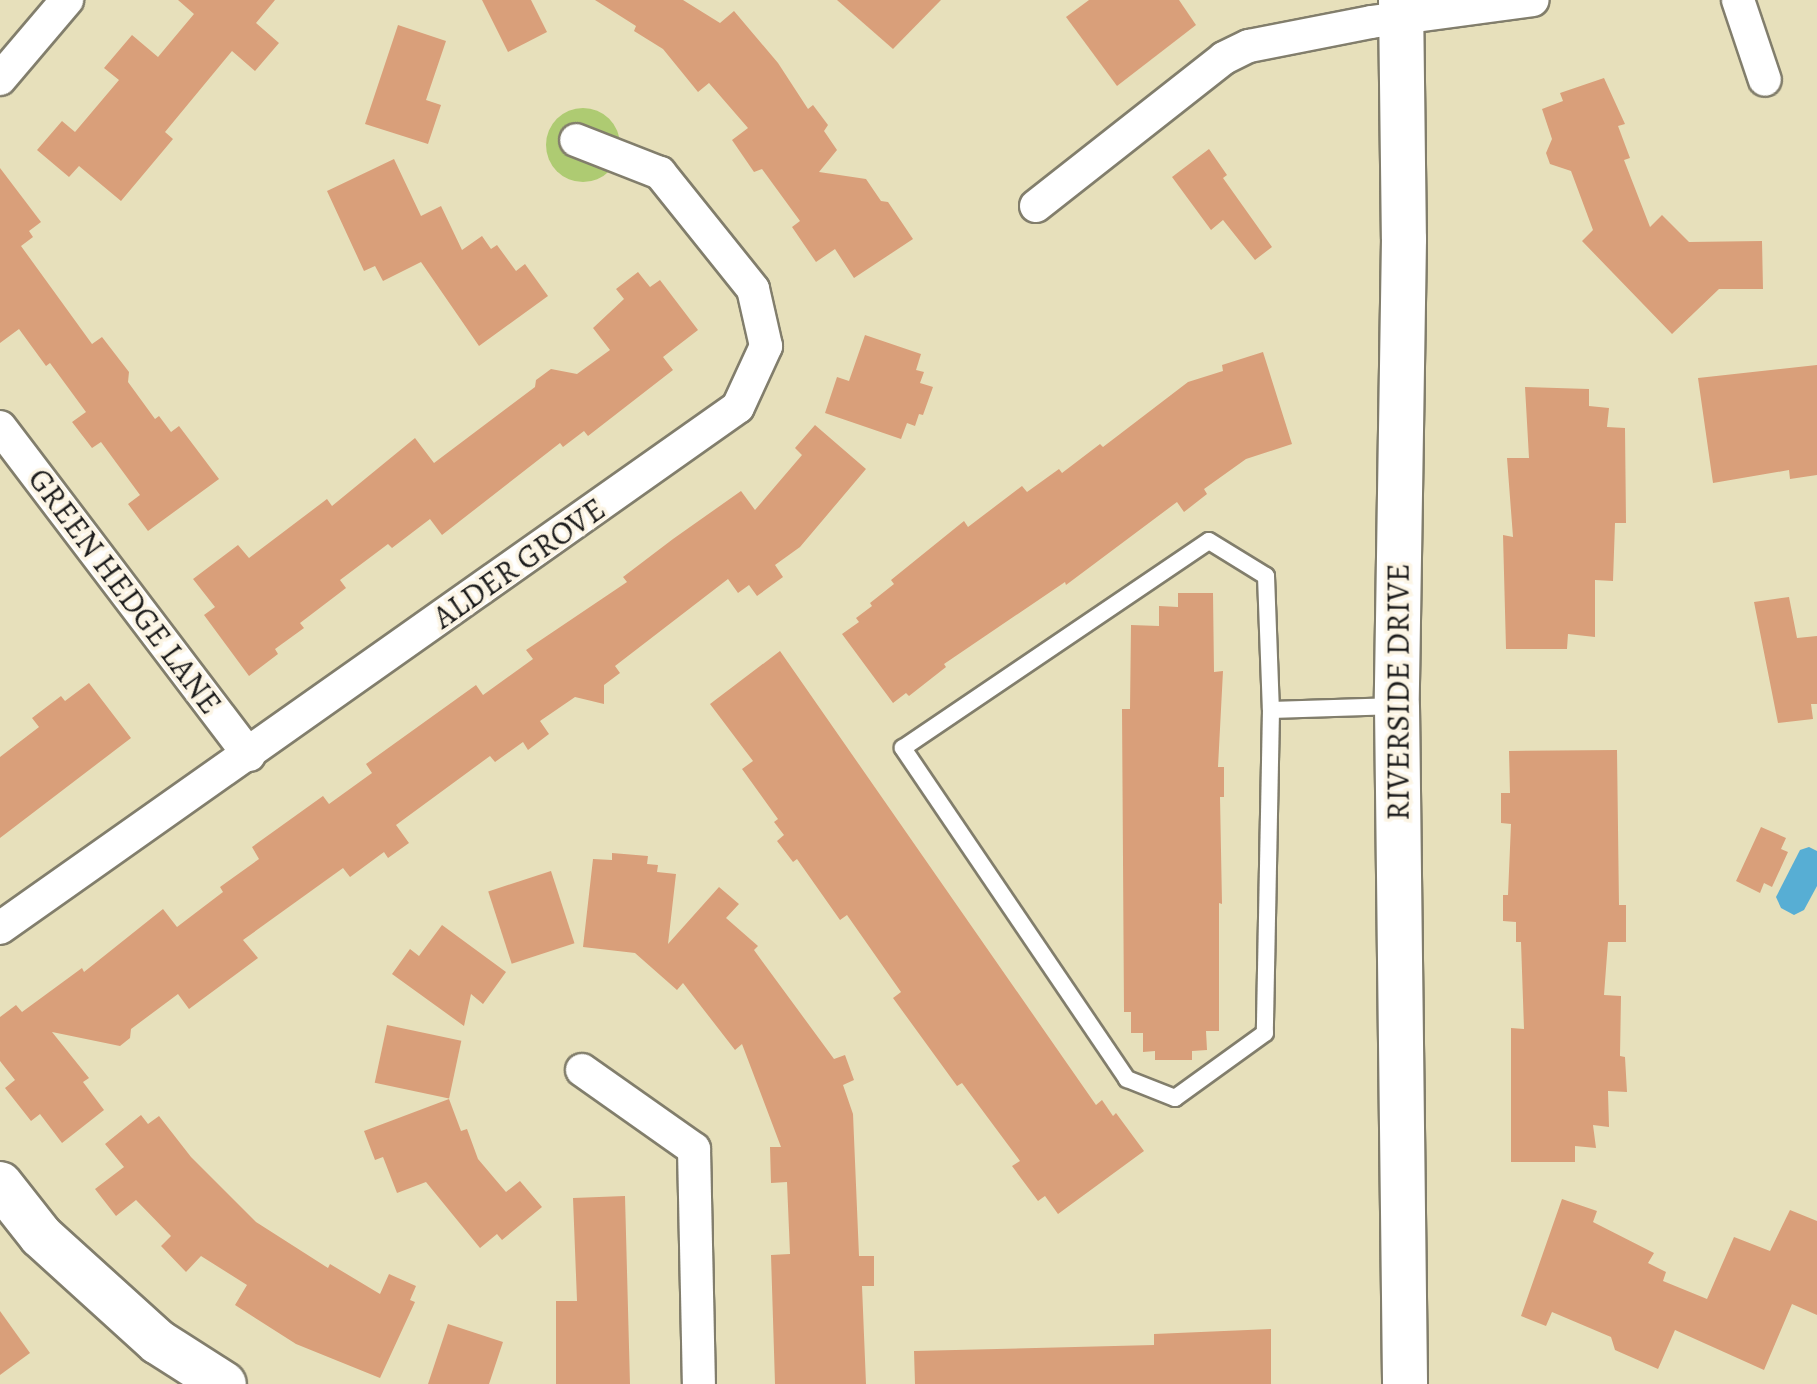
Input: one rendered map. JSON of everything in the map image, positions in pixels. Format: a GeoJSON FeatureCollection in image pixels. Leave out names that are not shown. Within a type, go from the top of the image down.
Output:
{"type":"FeatureCollection","features":[{"type":"Feature","properties":{"kind":"main road","name":"RIVERSIDE DRIVE"},"geometry":{"type":"LineString","coordinates":[[1401,10],[1404,239],[1397,706],[1405,1384]]}},
{"type":"Feature","properties":{"kind":"main road"},"geometry":{"type":"LineString","coordinates":[[0,1184],[41,1236],[158,1342],[224,1384]]}},
{"type":"Feature","properties":{"kind":"street"},"geometry":{"type":"LineString","coordinates":[[0,79],[67,0]]}},
{"type":"Feature","properties":{"kind":"street"},"geometry":{"type":"LineString","coordinates":[[1036,206],[1224,58],[1249,46],[1371,22],[1401,10],[1533,0]]}},
{"type":"Feature","properties":{"kind":"street"},"geometry":{"type":"LineString","coordinates":[[1738,0],[1765,80]]}},
{"type":"Feature","properties":{"kind":"street","name":"ALDER GROVE"},"geometry":{"type":"LineString","coordinates":[[0,928],[738,407],[766,346],[753,289],[660,173],[576,140]]}},
{"type":"Feature","properties":{"kind":"street","name":"GREEN HEDGE LANE"},"geometry":{"type":"LineString","coordinates":[[0,427],[249,755]]}},
{"type":"Feature","properties":{"kind":"street"},"geometry":{"type":"LineString","coordinates":[[582,1070],[694,1149],[699,1384]]}},
{"type":"Feature","properties":{"kind":"lane"},"geometry":{"type":"LineString","coordinates":[[1209,541],[1266,576],[1271,710],[1265,1033],[1175,1098],[1127,1079],[903,748],[1209,541]]}},
{"type":"Feature","properties":{"kind":"lane"},"geometry":{"type":"LineString","coordinates":[[1271,710],[1397,706]]}},
{"type":"Feature","properties":{"kind":"green space"},"geometry":{"type":"Polygon","coordinates":[[[576,108],[590,108],[604,114],[614,124],[620,145],[618,159],[604,176],[590,182],[576,182],[562,176],[552,166],[546,152],[546,138],[552,124],[562,114],[576,108]]]}},
{"type":"Feature","properties":{"kind":"water"},"geometry":{"type":"Polygon","coordinates":[[[1809,847],[1817,851],[1817,886],[1804,910],[1794,915],[1781,908],[1776,897],[1800,850],[1809,847]]]}},
{"type":"Feature","properties":{"kind":"building"},"geometry":{"type":"Polygon","coordinates":[[[178,0],[275,0],[256,23],[279,43],[255,71],[232,51],[165,132],[173,139],[121,201],[79,166],[69,177],[37,150],[62,121],[75,132],[119,80],[104,68],[132,35],[158,57],[194,14],[178,0]]]}},
{"type":"Feature","properties":{"kind":"building"},"geometry":{"type":"Polygon","coordinates":[[[482,0],[531,0],[547,32],[508,52],[482,0]]]}},
{"type":"Feature","properties":{"kind":"building"},"geometry":{"type":"Polygon","coordinates":[[[595,0],[683,0],[720,23],[734,11],[778,63],[808,109],[813,105],[828,125],[824,131],[837,150],[819,172],[866,179],[881,201],[888,202],[913,239],[854,278],[835,249],[816,262],[792,227],[800,221],[762,169],[754,172],[732,140],[748,128],[709,83],[698,92],[663,49],[634,31],[636,26],[595,0]]]}},
{"type":"Feature","properties":{"kind":"building"},"geometry":{"type":"Polygon","coordinates":[[[837,0],[941,0],[893,49],[837,0]]]}},
{"type":"Feature","properties":{"kind":"building"},"geometry":{"type":"Polygon","coordinates":[[[1089,0],[1179,0],[1196,25],[1117,86],[1066,17],[1089,0]]]}},
{"type":"Feature","properties":{"kind":"building"},"geometry":{"type":"Polygon","coordinates":[[[398,25],[446,41],[426,100],[441,105],[428,144],[365,124],[398,25]]]}},
{"type":"Feature","properties":{"kind":"building"},"geometry":{"type":"Polygon","coordinates":[[[1604,78],[1625,124],[1618,126],[1630,158],[1624,160],[1650,227],[1662,215],[1689,242],[1762,241],[1763,289],[1719,289],[1672,334],[1582,241],[1593,230],[1571,171],[1550,164],[1546,153],[1552,139],[1542,109],[1563,101],[1560,93],[1604,78]]]}},
{"type":"Feature","properties":{"kind":"building"},"geometry":{"type":"Polygon","coordinates":[[[1209,149],[1227,175],[1223,178],[1272,247],[1255,260],[1223,220],[1211,230],[1172,177],[1209,149]]]}},
{"type":"Feature","properties":{"kind":"building"},"geometry":{"type":"Polygon","coordinates":[[[394,159],[421,216],[441,206],[462,250],[482,236],[491,249],[497,245],[516,271],[525,264],[548,296],[479,346],[421,262],[383,281],[375,266],[364,271],[327,191],[394,159]]]}},
{"type":"Feature","properties":{"kind":"building"},"geometry":{"type":"Polygon","coordinates":[[[0,168],[41,222],[29,231],[33,237],[21,246],[92,344],[102,337],[129,372],[128,382],[155,419],[159,416],[171,432],[179,426],[219,479],[148,531],[128,504],[140,495],[101,442],[92,448],[72,422],[86,412],[50,363],[46,366],[19,329],[0,343],[0,168]]]}},
{"type":"Feature","properties":{"kind":"building"},"geometry":{"type":"Polygon","coordinates":[[[638,272],[650,287],[660,280],[698,330],[663,357],[673,370],[588,436],[584,431],[563,447],[560,443],[442,535],[430,519],[392,548],[388,544],[340,580],[346,588],[300,623],[304,628],[275,649],[278,654],[249,676],[204,615],[215,607],[193,579],[238,545],[249,558],[327,499],[332,506],[415,438],[434,463],[535,387],[536,380],[551,369],[577,374],[610,350],[593,328],[624,299],[616,289],[638,272]]]}},
{"type":"Feature","properties":{"kind":"building"},"geometry":{"type":"Polygon","coordinates":[[[865,335],[921,354],[916,370],[924,372],[920,383],[933,387],[923,415],[919,414],[915,426],[907,423],[901,439],[825,413],[837,377],[849,381],[865,335]]]}},
{"type":"Feature","properties":{"kind":"building"},"geometry":{"type":"Polygon","coordinates":[[[1263,352],[1292,444],[1246,459],[1204,489],[1207,494],[1184,512],[1177,502],[1066,585],[1065,582],[944,664],[946,667],[909,696],[906,693],[893,703],[842,634],[859,622],[856,618],[894,584],[891,580],[964,521],[968,527],[1022,486],[1027,492],[1059,469],[1062,473],[1100,444],[1103,447],[1188,382],[1223,371],[1222,365],[1263,352]]]}},
{"type":"Feature","properties":{"kind":"building"},"geometry":{"type":"Polygon","coordinates":[[[1817,365],[1817,475],[1790,479],[1789,470],[1713,483],[1698,378],[1817,365]]]}},
{"type":"Feature","properties":{"kind":"building"},"geometry":{"type":"Polygon","coordinates":[[[1525,387],[1589,389],[1589,406],[1609,408],[1607,427],[1625,428],[1626,523],[1615,523],[1613,581],[1595,580],[1595,637],[1568,634],[1567,649],[1506,649],[1503,535],[1513,537],[1507,458],[1529,458],[1525,387]]]}},
{"type":"Feature","properties":{"kind":"building"},"geometry":{"type":"Polygon","coordinates":[[[815,425],[866,469],[800,547],[775,565],[783,577],[757,596],[749,585],[738,593],[728,579],[615,666],[620,673],[604,685],[604,704],[575,697],[540,721],[549,734],[528,750],[523,742],[495,762],[490,756],[396,825],[409,843],[388,858],[384,852],[350,877],[343,868],[243,940],[258,958],[189,1009],[178,994],[131,1029],[130,1038],[120,1046],[52,1032],[89,1078],[83,1082],[104,1110],[62,1143],[40,1114],[31,1121],[5,1088],[15,1080],[0,1061],[0,1017],[16,1005],[22,1012],[82,968],[84,972],[163,909],[177,927],[223,892],[220,887],[259,859],[252,847],[323,796],[329,804],[372,773],[366,764],[476,685],[483,695],[533,659],[526,650],[627,582],[623,577],[673,539],[741,491],[755,510],[802,455],[795,448],[815,425]]]}},
{"type":"Feature","properties":{"kind":"building"},"geometry":{"type":"Polygon","coordinates":[[[1178,593],[1213,593],[1214,672],[1223,671],[1218,767],[1224,767],[1224,797],[1220,797],[1222,904],[1219,903],[1219,1031],[1206,1031],[1207,1050],[1192,1051],[1192,1060],[1155,1060],[1155,1051],[1143,1052],[1143,1033],[1131,1033],[1131,1012],[1124,1012],[1122,709],[1130,709],[1131,625],[1159,626],[1159,606],[1178,607],[1178,593]]]}},
{"type":"Feature","properties":{"kind":"building"},"geometry":{"type":"Polygon","coordinates":[[[1789,597],[1797,638],[1817,636],[1817,704],[1811,704],[1813,719],[1778,723],[1754,602],[1789,597]]]}},
{"type":"Feature","properties":{"kind":"building"},"geometry":{"type":"Polygon","coordinates":[[[780,651],[1096,1105],[1102,1100],[1113,1116],[1116,1113],[1144,1151],[1058,1214],[1045,1196],[1038,1201],[1012,1166],[1020,1161],[962,1083],[957,1086],[893,998],[901,992],[847,915],[840,920],[797,859],[793,862],[777,841],[784,835],[774,822],[778,819],[742,769],[753,761],[710,704],[780,651]]]}},
{"type":"Feature","properties":{"kind":"building"},"geometry":{"type":"Polygon","coordinates":[[[89,683],[131,738],[0,838],[0,757],[39,727],[32,718],[61,696],[65,701],[89,683]]]}},
{"type":"Feature","properties":{"kind":"building"},"geometry":{"type":"Polygon","coordinates":[[[1617,750],[1619,905],[1626,905],[1626,942],[1608,942],[1604,995],[1621,996],[1620,1056],[1625,1057],[1627,1092],[1608,1091],[1609,1127],[1593,1125],[1596,1148],[1575,1146],[1575,1162],[1511,1162],[1511,1028],[1524,1029],[1521,942],[1516,942],[1516,922],[1503,921],[1503,895],[1508,895],[1511,824],[1501,823],[1501,793],[1510,793],[1509,751],[1617,750]]]}},
{"type":"Feature","properties":{"kind":"building"},"geometry":{"type":"Polygon","coordinates":[[[1761,827],[1786,838],[1781,849],[1788,852],[1772,887],[1764,883],[1760,893],[1736,881],[1761,827]]]}},
{"type":"Feature","properties":{"kind":"building"},"geometry":{"type":"Polygon","coordinates":[[[612,853],[648,856],[647,864],[658,865],[657,872],[676,874],[668,944],[719,887],[739,904],[726,918],[758,946],[754,950],[834,1059],[845,1055],[854,1080],[843,1085],[853,1114],[859,1256],[874,1256],[874,1286],[862,1286],[866,1384],[775,1384],[771,1255],[790,1254],[787,1182],[771,1183],[770,1147],[781,1147],[742,1044],[735,1050],[683,983],[677,990],[635,953],[583,947],[593,859],[612,860],[612,853]]]}},
{"type":"Feature","properties":{"kind":"building"},"geometry":{"type":"Polygon","coordinates":[[[551,871],[574,943],[512,964],[488,891],[551,871]]]}},
{"type":"Feature","properties":{"kind":"building"},"geometry":{"type":"Polygon","coordinates":[[[442,925],[506,972],[483,1004],[471,994],[464,1026],[392,974],[410,949],[419,956],[442,925]]]}},
{"type":"Feature","properties":{"kind":"building"},"geometry":{"type":"Polygon","coordinates":[[[387,1025],[461,1041],[449,1099],[375,1083],[387,1025]]]}},
{"type":"Feature","properties":{"kind":"building"},"geometry":{"type":"Polygon","coordinates":[[[449,1099],[461,1131],[467,1129],[478,1159],[506,1192],[520,1181],[542,1207],[502,1240],[497,1234],[480,1248],[426,1182],[397,1193],[383,1157],[375,1160],[364,1131],[449,1099]]]}},
{"type":"Feature","properties":{"kind":"building"},"geometry":{"type":"Polygon","coordinates":[[[141,1115],[148,1124],[159,1116],[191,1157],[256,1222],[328,1268],[330,1264],[380,1294],[389,1274],[416,1286],[410,1300],[415,1302],[380,1378],[296,1344],[235,1305],[247,1285],[201,1256],[186,1272],[161,1246],[171,1236],[136,1200],[116,1216],[95,1189],[124,1167],[105,1144],[141,1115]]]}},
{"type":"Feature","properties":{"kind":"building"},"geometry":{"type":"Polygon","coordinates":[[[625,1196],[630,1384],[556,1384],[556,1301],[577,1301],[573,1198],[625,1196]]]}},
{"type":"Feature","properties":{"kind":"building"},"geometry":{"type":"Polygon","coordinates":[[[1562,1199],[1597,1211],[1593,1222],[1654,1253],[1648,1263],[1666,1272],[1663,1281],[1707,1299],[1734,1237],[1770,1251],[1790,1210],[1817,1221],[1817,1315],[1792,1304],[1764,1370],[1675,1330],[1658,1369],[1615,1350],[1611,1337],[1552,1312],[1546,1326],[1521,1316],[1562,1199]]]}},
{"type":"Feature","properties":{"kind":"building"},"geometry":{"type":"Polygon","coordinates":[[[0,1311],[30,1353],[0,1375],[0,1311]]]}},
{"type":"Feature","properties":{"kind":"building"},"geometry":{"type":"Polygon","coordinates":[[[448,1324],[503,1342],[489,1384],[428,1384],[448,1324]]]}},
{"type":"Feature","properties":{"kind":"building"},"geometry":{"type":"Polygon","coordinates":[[[1271,1329],[1271,1384],[915,1384],[914,1351],[1154,1345],[1154,1334],[1271,1329]]]}}]}
